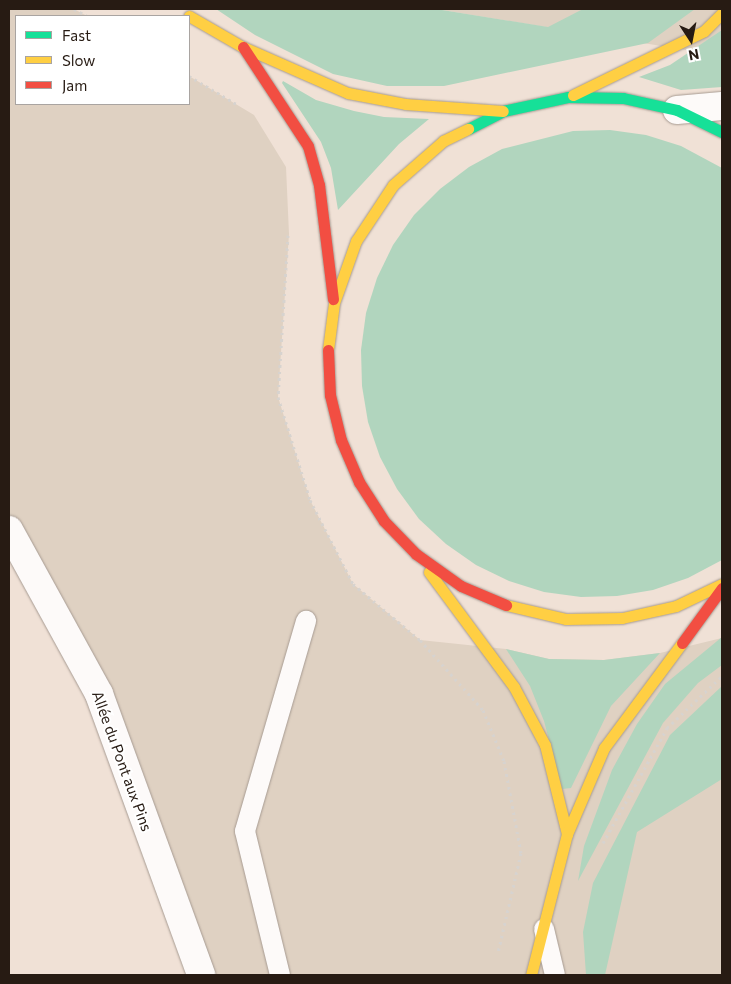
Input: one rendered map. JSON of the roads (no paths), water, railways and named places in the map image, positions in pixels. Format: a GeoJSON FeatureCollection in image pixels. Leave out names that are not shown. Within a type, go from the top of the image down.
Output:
{"type":"FeatureCollection","features":[{"type":"Feature","properties":{"kind":"main road"},"geometry":{"type":"LineString","coordinates":[[175,9],[187,15]]}},
{"type":"Feature","properties":{"kind":"main road"},"geometry":{"type":"LineString","coordinates":[[568,97],[704,30],[722,13]]}},
{"type":"Feature","properties":{"kind":"main road"},"geometry":{"type":"LineString","coordinates":[[190,17],[243,47],[348,93],[405,104],[503,111]]}},
{"type":"Feature","properties":{"kind":"main road"},"geometry":{"type":"LineString","coordinates":[[243,47],[308,146],[319,185],[334,303]]}},
{"type":"Feature","properties":{"kind":"main road"},"geometry":{"type":"LineString","coordinates":[[567,834],[545,745],[514,687],[416,554],[384,521],[359,482],[341,440],[329,377],[328,349],[334,303],[356,241],[393,185],[444,141],[503,111],[568,97],[624,98],[677,110],[722,132]]}},
{"type":"Feature","properties":{"kind":"main road"},"geometry":{"type":"LineString","coordinates":[[416,554],[461,586],[512,608],[566,619],[622,618],[676,606],[722,586]]}},
{"type":"Feature","properties":{"kind":"main road"},"geometry":{"type":"LineString","coordinates":[[531,975],[567,834],[604,748],[722,586]]}},
{"type":"Feature","properties":{"kind":"street"},"geometry":{"type":"LineString","coordinates":[[677,110],[722,106]]}},
{"type":"Feature","properties":{"kind":"street","name":"Allée du Pont aux Pins"},"geometry":{"type":"LineString","coordinates":[[9,530],[99,694],[201,975]]}},
{"type":"Feature","properties":{"kind":"lane"},"geometry":{"type":"LineString","coordinates":[[280,975],[245,831],[306,621]]}},
{"type":"Feature","properties":{"kind":"lane"},"geometry":{"type":"LineString","coordinates":[[544,927],[555,975]]}}]}
